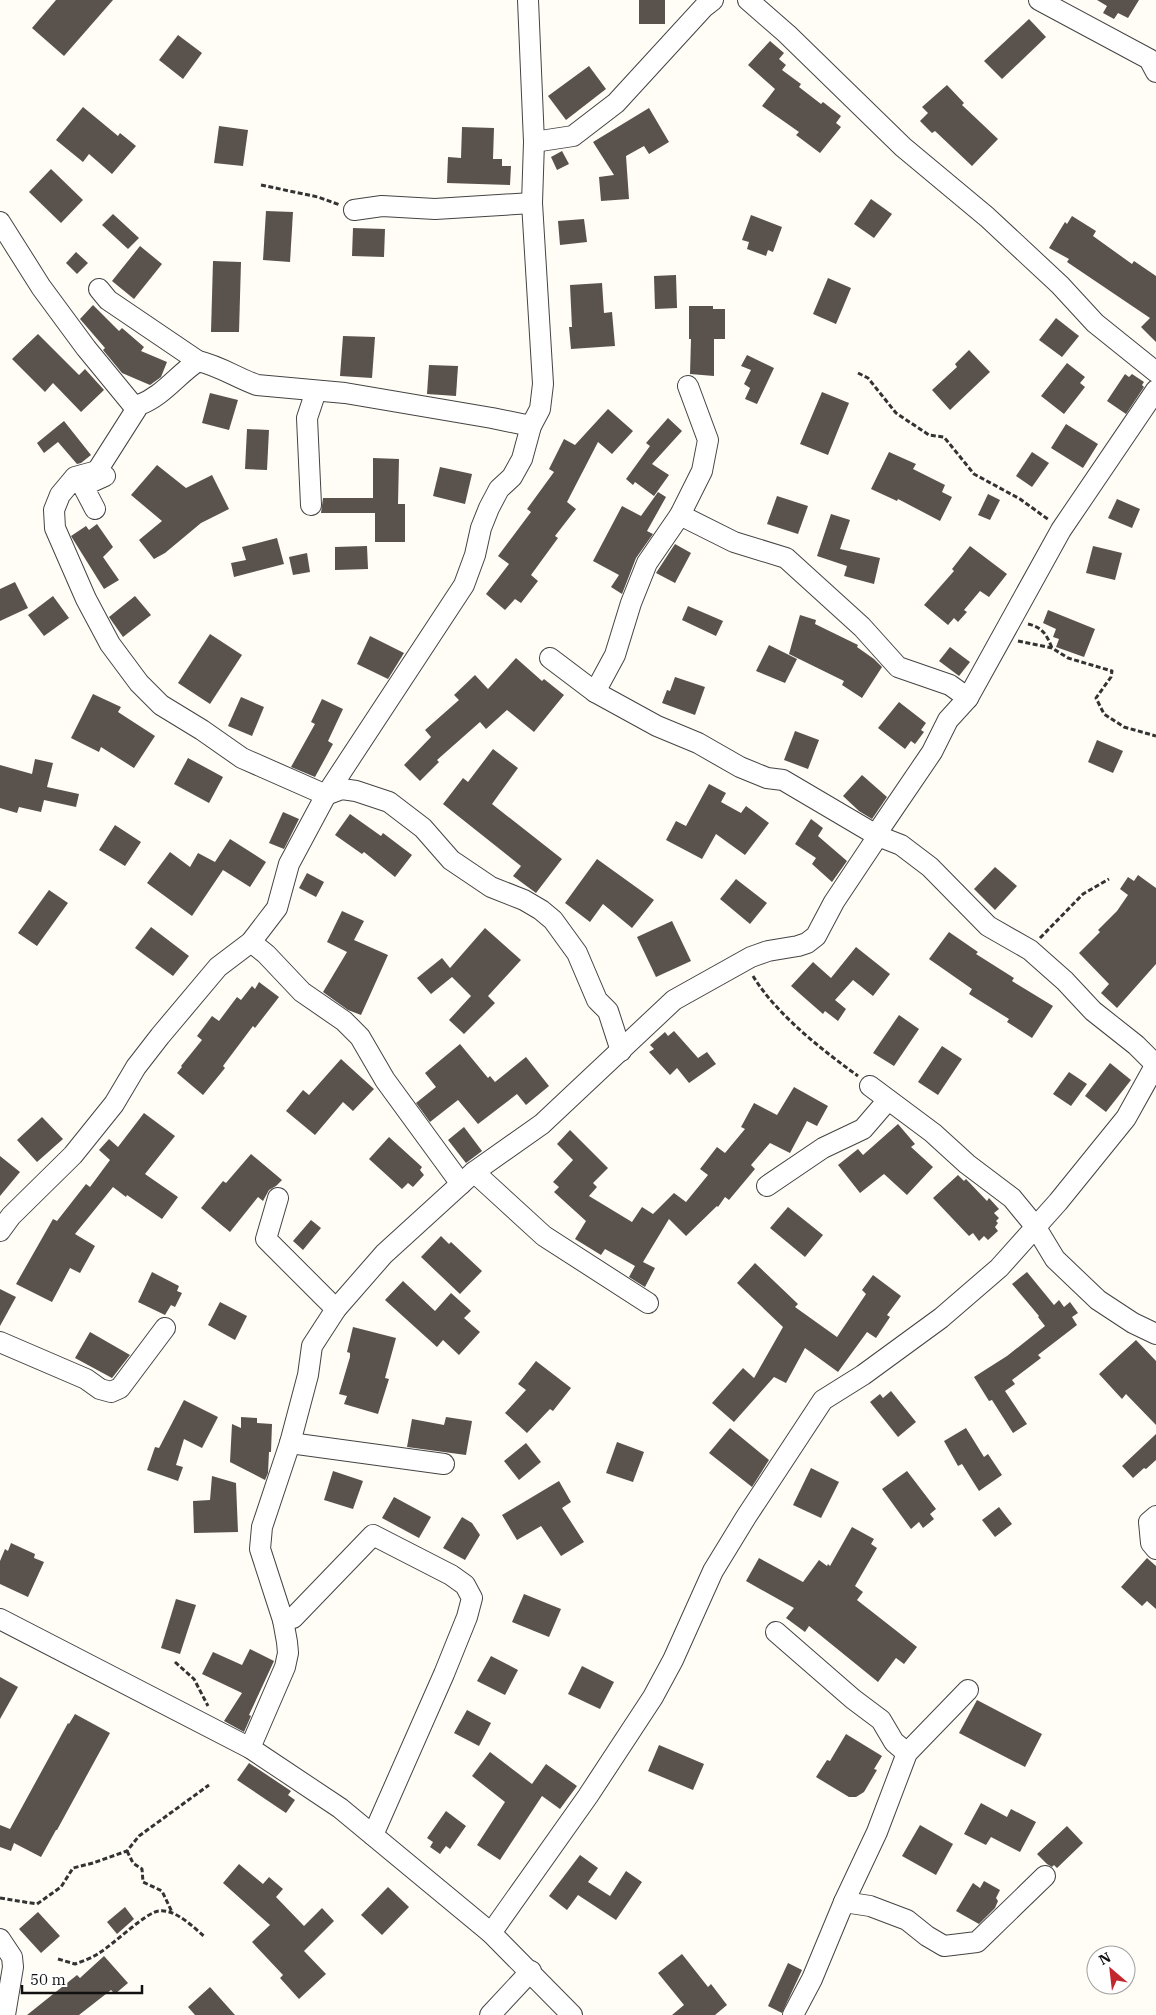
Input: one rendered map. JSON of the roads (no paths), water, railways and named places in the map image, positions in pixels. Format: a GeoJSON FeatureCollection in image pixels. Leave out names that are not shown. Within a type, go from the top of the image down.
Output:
{"type":"FeatureCollection","features":[{"type":"Feature","properties":{"kind":"street"},"geometry":{"type":"LineString","coordinates":[[7,1219],[74,1155],[114,1104],[136,1067],[160,1036],[218,967],[251,942],[277,908],[289,864],[326,796],[464,585],[489,508],[499,489],[512,477],[522,459],[531,426],[540,409],[543,384],[532,203],[534,142],[528,0]]}},
{"type":"Feature","properties":{"kind":"street"},"geometry":{"type":"LineString","coordinates":[[534,142],[573,136],[616,103],[704,7],[713,0]]}},
{"type":"Feature","properties":{"kind":"street"},"geometry":{"type":"LineString","coordinates":[[748,0],[787,34],[903,147],[987,217],[1060,284],[1095,323],[1156,372]]}},
{"type":"Feature","properties":{"kind":"street"},"geometry":{"type":"LineString","coordinates":[[1038,0],[1149,59],[1156,72]]}},
{"type":"Feature","properties":{"kind":"street"},"geometry":{"type":"LineString","coordinates":[[354,210],[382,206],[434,209],[532,203]]}},
{"type":"Feature","properties":{"kind":"street"},"geometry":{"type":"LineString","coordinates":[[0,222],[41,287],[86,348],[132,404],[139,405],[150,401],[167,388],[184,370],[198,361]]}},
{"type":"Feature","properties":{"kind":"street"},"geometry":{"type":"LineString","coordinates":[[98,289],[108,300],[198,361],[214,365],[257,385],[345,393],[531,426]]}},
{"type":"Feature","properties":{"kind":"street"},"geometry":{"type":"LineString","coordinates":[[594,692],[614,655],[631,603],[647,563],[680,515],[702,471],[708,440],[688,386]]}},
{"type":"Feature","properties":{"kind":"street"},"geometry":{"type":"LineString","coordinates":[[250,1748],[288,1653],[283,1620],[260,1549],[262,1527],[290,1443],[308,1375],[312,1346],[336,1309],[384,1254],[467,1178],[542,1124],[674,1000],[751,957],[768,951],[798,946],[816,936],[834,902],[878,836],[881,827],[932,752],[948,720],[968,698],[1061,530],[1156,390]]}},
{"type":"Feature","properties":{"kind":"street"},"geometry":{"type":"LineString","coordinates":[[311,505],[307,418],[316,391]]}},
{"type":"Feature","properties":{"kind":"street"},"geometry":{"type":"LineString","coordinates":[[139,405],[97,471],[76,477],[60,495],[54,510],[56,528],[86,599],[110,644],[139,683],[161,706],[202,730],[242,758],[326,796],[342,790],[356,791],[389,802],[423,828],[451,860],[491,887],[524,900],[541,910],[553,920],[577,953],[597,1000],[608,1011],[621,1051]]}},
{"type":"Feature","properties":{"kind":"street"},"geometry":{"type":"LineString","coordinates":[[95,509],[83,486],[105,476],[97,471]]}},
{"type":"Feature","properties":{"kind":"street"},"geometry":{"type":"LineString","coordinates":[[680,515],[734,542],[786,558],[862,627],[898,666],[950,685],[968,698]]}},
{"type":"Feature","properties":{"kind":"street"},"geometry":{"type":"LineString","coordinates":[[491,1933],[588,1796],[652,1697],[673,1660],[713,1571],[746,1517],[824,1400],[864,1375],[941,1318],[999,1268],[1094,1159],[1126,1118],[1156,1065],[1129,1039],[1093,1012],[1065,981],[1030,950],[988,926],[930,867],[901,845],[878,836],[783,780],[767,778],[740,767],[698,743],[658,726],[594,692],[550,658]]}},
{"type":"Feature","properties":{"kind":"street"},"geometry":{"type":"LineString","coordinates":[[251,942],[266,954],[302,992],[344,1021],[360,1036],[385,1080],[467,1178],[544,1236],[648,1303]]}},
{"type":"Feature","properties":{"kind":"street"},"geometry":{"type":"LineString","coordinates":[[7,1219],[93,1147],[159,1052]]}},
{"type":"Feature","properties":{"kind":"street"},"geometry":{"type":"LineString","coordinates":[[870,1086],[933,1133],[966,1164],[1012,1198],[1035,1226],[1055,1259],[1098,1300],[1133,1323],[1156,1334]]}},
{"type":"Feature","properties":{"kind":"street"},"geometry":{"type":"LineString","coordinates":[[768,1186],[823,1148],[864,1129],[888,1100]]}},
{"type":"Feature","properties":{"kind":"street"},"geometry":{"type":"LineString","coordinates":[[278,1198],[266,1239],[336,1309]]}},
{"type":"Feature","properties":{"kind":"street"},"geometry":{"type":"LineString","coordinates":[[0,1342],[86,1379],[100,1389],[111,1392],[120,1388],[165,1328]]}},
{"type":"Feature","properties":{"kind":"street"},"geometry":{"type":"LineString","coordinates":[[290,1443],[444,1464]]}},
{"type":"Feature","properties":{"kind":"street"},"geometry":{"type":"LineString","coordinates":[[1156,1516],[1149,1522],[1151,1543],[1156,1549]]}},
{"type":"Feature","properties":{"kind":"street"},"geometry":{"type":"LineString","coordinates":[[283,1620],[293,1618],[373,1535],[451,1576],[465,1585],[472,1598],[467,1617],[444,1674],[373,1835]]}},
{"type":"Feature","properties":{"kind":"street"},"geometry":{"type":"LineString","coordinates":[[0,1619],[250,1748],[340,1808],[491,1933],[531,1971],[572,2015]]}},
{"type":"Feature","properties":{"kind":"street"},"geometry":{"type":"LineString","coordinates":[[776,1632],[853,1699],[881,1720],[894,1742],[907,1753]]}},
{"type":"Feature","properties":{"kind":"street"},"geometry":{"type":"LineString","coordinates":[[793,2015],[812,1979],[876,1832],[907,1753],[968,1690]]}},
{"type":"Feature","properties":{"kind":"street"},"geometry":{"type":"LineString","coordinates":[[844,1902],[870,1906],[907,1920],[927,1936],[944,1946],[977,1942],[1045,1876]]}},
{"type":"Feature","properties":{"kind":"street"},"geometry":{"type":"LineString","coordinates":[[0,1939],[12,1957],[13,1967],[4,2015]]}},
{"type":"Feature","properties":{"kind":"street"},"geometry":{"type":"LineString","coordinates":[[490,2015],[531,1971]]}}]}
